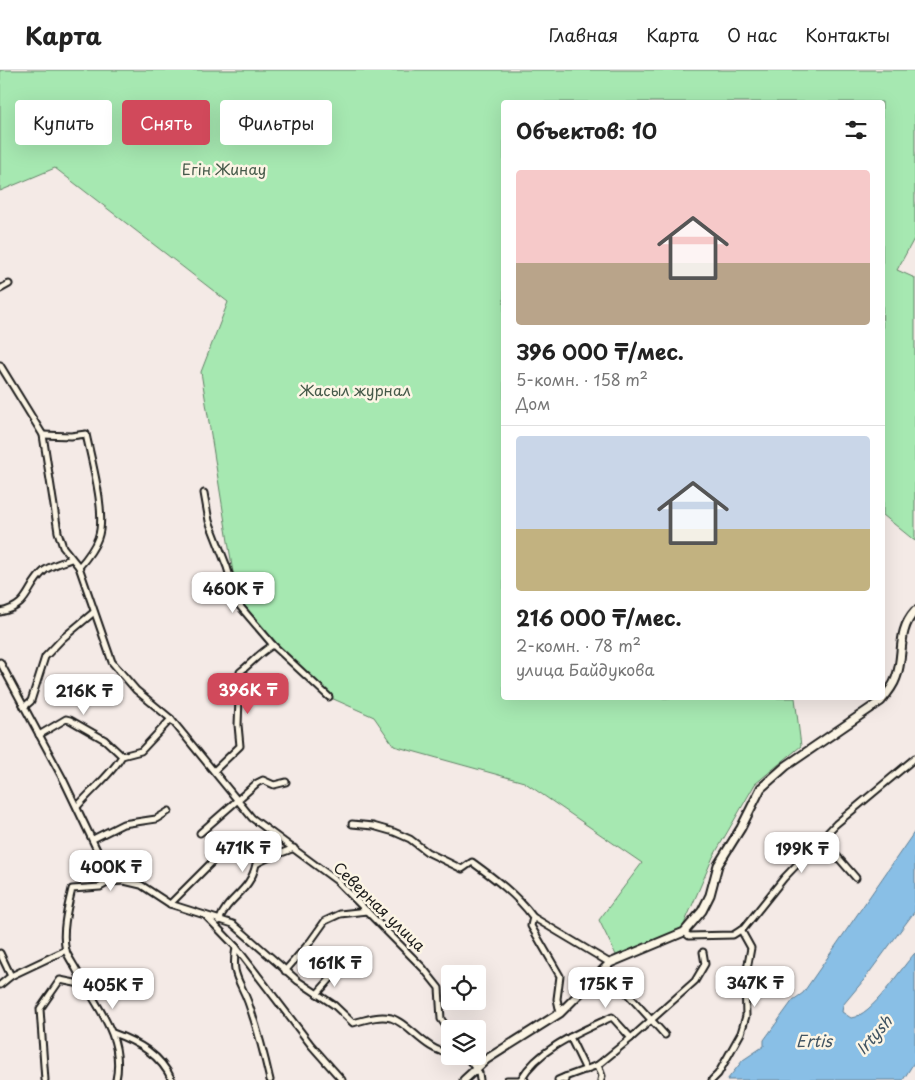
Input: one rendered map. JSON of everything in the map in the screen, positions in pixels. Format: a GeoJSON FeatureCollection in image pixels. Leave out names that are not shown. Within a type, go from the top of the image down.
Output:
{"type":"FeatureCollection","features":[{"type":"Feature","properties":{"kind":"street"},"geometry":{"type":"LineString","coordinates":[[0,289],[9,284]]}},
{"type":"Feature","properties":{"kind":"street"},"geometry":{"type":"LineString","coordinates":[[0,365],[43,435],[58,532],[63,547],[71,559],[79,566],[90,554],[99,536],[97,487],[86,434],[71,436],[43,435]]}},
{"type":"Feature","properties":{"kind":"street"},"geometry":{"type":"LineString","coordinates":[[204,494],[208,521],[227,567],[238,604],[273,645],[330,697]]}},
{"type":"Feature","properties":{"kind":"street"},"geometry":{"type":"LineString","coordinates":[[0,612],[10,610],[23,602],[31,586],[46,569],[71,559]]}},
{"type":"Feature","properties":{"kind":"street","name":"Северная улица"},"geometry":{"type":"LineString","coordinates":[[79,566],[112,662],[136,690],[170,719],[252,818],[337,881],[439,988],[442,1020]]}},
{"type":"Feature","properties":{"kind":"street"},"geometry":{"type":"LineString","coordinates":[[885,696],[896,678],[904,628],[915,611]]}},
{"type":"Feature","properties":{"kind":"street"},"geometry":{"type":"LineString","coordinates":[[24,707],[31,700],[45,657],[63,638],[94,612]]}},
{"type":"Feature","properties":{"kind":"street"},"geometry":{"type":"LineString","coordinates":[[214,771],[240,746],[238,725],[240,672],[258,654],[273,645]]}},
{"type":"Feature","properties":{"kind":"street"},"geometry":{"type":"LineString","coordinates":[[0,662],[77,807],[108,874],[124,881],[141,885],[170,904],[233,924],[285,971],[334,1005],[352,1023],[377,1017],[392,1018],[421,1040],[441,1051]]}},
{"type":"Feature","properties":{"kind":"street"},"geometry":{"type":"LineString","coordinates":[[464,1080],[475,1068],[560,1013],[607,965],[684,932],[702,911],[710,895],[718,865],[742,828],[761,788],[786,766],[882,700]]}},
{"type":"Feature","properties":{"kind":"street"},"geometry":{"type":"LineString","coordinates":[[39,735],[66,719],[70,720],[104,740],[122,756]]}},
{"type":"Feature","properties":{"kind":"street"},"geometry":{"type":"LineString","coordinates":[[77,807],[95,785],[116,766],[122,756],[141,751],[170,719]]}},
{"type":"Feature","properties":{"kind":"street"},"geometry":{"type":"LineString","coordinates":[[684,932],[689,936],[733,935],[741,930],[836,824],[915,758]]}},
{"type":"Feature","properties":{"kind":"street"},"geometry":{"type":"LineString","coordinates":[[200,833],[237,799],[263,780],[274,785],[286,782]]}},
{"type":"Feature","properties":{"kind":"street"},"geometry":{"type":"LineString","coordinates":[[93,839],[123,824],[156,819],[168,811]]}},
{"type":"Feature","properties":{"kind":"street"},"geometry":{"type":"LineString","coordinates":[[352,824],[373,826],[394,832],[410,839],[427,852],[462,869],[472,862],[513,897],[522,901],[533,917],[607,965],[666,1035]]}},
{"type":"Feature","properties":{"kind":"street"},"geometry":{"type":"LineString","coordinates":[[822,839],[856,878]]}},
{"type":"Feature","properties":{"kind":"street"},"geometry":{"type":"LineString","coordinates":[[218,926],[225,906],[250,882],[256,864],[272,854],[294,848]]}},
{"type":"Feature","properties":{"kind":"street"},"geometry":{"type":"LineString","coordinates":[[170,904],[212,862]]}},
{"type":"Feature","properties":{"kind":"street"},"geometry":{"type":"LineString","coordinates":[[116,1080],[119,1056],[112,1033],[101,1008],[84,985],[66,950],[66,912],[72,889],[100,887],[109,882],[124,881]]}},
{"type":"Feature","properties":{"kind":"street"},"geometry":{"type":"LineString","coordinates":[[285,971],[310,942],[325,920],[340,914],[367,911]]}},
{"type":"Feature","properties":{"kind":"street"},"geometry":{"type":"LineString","coordinates":[[207,917],[218,926],[311,1045],[342,1080]]}},
{"type":"Feature","properties":{"kind":"street"},"geometry":{"type":"LineString","coordinates":[[533,917],[531,926],[560,976],[557,999],[560,1013]]}},
{"type":"Feature","properties":{"kind":"street"},"geometry":{"type":"LineString","coordinates":[[712,1080],[722,1067],[741,1032],[746,1016],[745,980],[751,948],[741,930]]}},
{"type":"Feature","properties":{"kind":"street"},"geometry":{"type":"LineString","coordinates":[[236,948],[233,964],[236,980],[248,1001],[270,1080]]}},
{"type":"Feature","properties":{"kind":"street"},"geometry":{"type":"LineString","coordinates":[[0,985],[11,976],[66,950]]}},
{"type":"Feature","properties":{"kind":"street"},"geometry":{"type":"LineString","coordinates":[[558,1080],[565,1079],[598,1065],[632,1038],[695,981],[705,964],[703,952]]}},
{"type":"Feature","properties":{"kind":"street"},"geometry":{"type":"LineString","coordinates":[[0,953],[11,976]]}},
{"type":"Feature","properties":{"kind":"street"},"geometry":{"type":"LineString","coordinates":[[317,994],[339,969]]}},
{"type":"Feature","properties":{"kind":"street"},"geometry":{"type":"LineString","coordinates":[[45,1080],[40,1009],[60,980],[84,985]]}},
{"type":"Feature","properties":{"kind":"street"},"geometry":{"type":"LineString","coordinates":[[507,1080],[523,1079],[528,1067],[570,1036],[612,1017],[632,1038]]}},
{"type":"Feature","properties":{"kind":"street"},"geometry":{"type":"LineString","coordinates":[[112,1033],[136,1041],[167,1068],[172,1080]]}},
{"type":"Feature","properties":{"kind":"street"},"geometry":{"type":"LineString","coordinates":[[570,1036],[586,1070]]}},
{"type":"Feature","properties":{"kind":"street"},"geometry":{"type":"LineString","coordinates":[[473,1065],[480,1080]]}},
{"type":"Feature","properties":{"kind":"street"},"geometry":{"type":"LineString","coordinates":[[598,1065],[602,1076],[601,1080]]}},
{"type":"Feature","properties":{"kind":"green space","name":"Жасыл журнал"},"geometry":{"type":"Polygon","coordinates":[[[0,70],[915,70],[915,237],[897,270],[915,278],[915,541],[885,517],[885,100],[501,100],[501,700],[795,700],[801,746],[755,784],[713,857],[682,929],[617,957],[599,920],[642,863],[524,782],[394,746],[374,717],[329,697],[238,604],[201,372],[228,302],[55,168],[0,191],[0,70]]]}},
{"type":"Feature","properties":{"kind":"water","name":"Ertis"},"geometry":{"type":"Polygon","coordinates":[[[915,831],[915,911],[843,1005],[842,1012],[851,1018],[868,1009],[877,1001],[915,953],[915,1061],[903,1080],[727,1080],[743,1060],[764,1046],[764,1040],[793,1000],[803,993],[915,831]]]}},
{"type":"Feature","properties":{"kind":"park label","name":"Егін Жинау"},"geometry":{"type":"Point","coordinates":[224,170]}},
{"type":"Feature","properties":{"kind":"water label","name":"Irtysh"},"geometry":{"type":"Point","coordinates":[874,1035]}}]}
